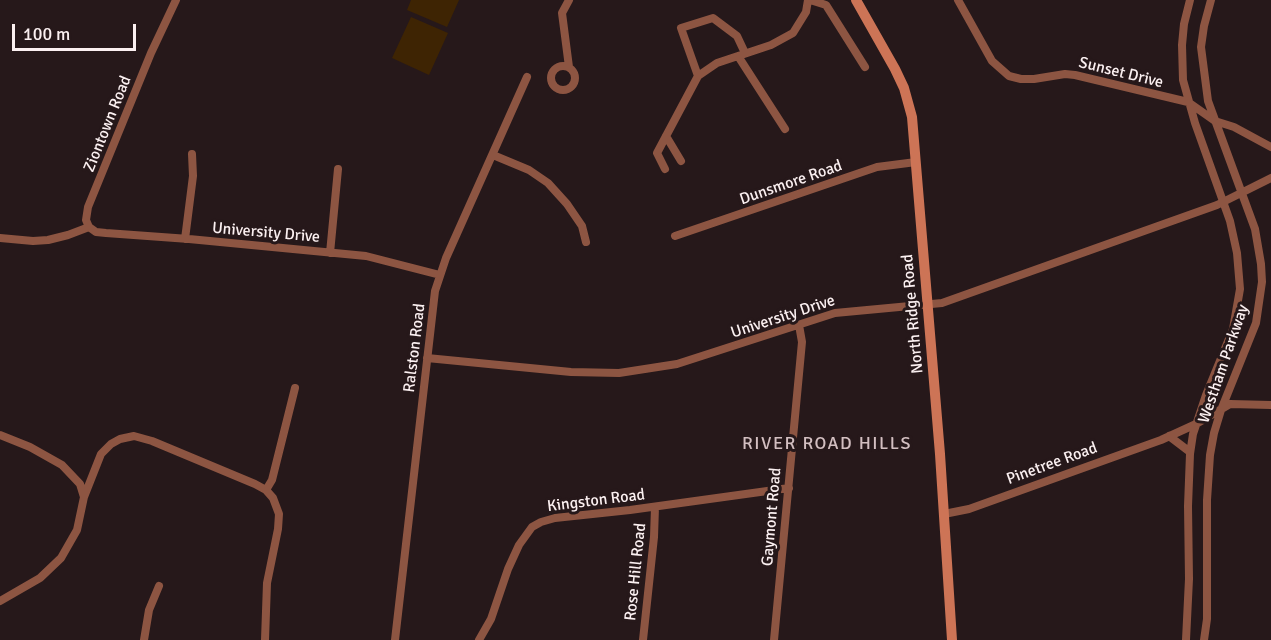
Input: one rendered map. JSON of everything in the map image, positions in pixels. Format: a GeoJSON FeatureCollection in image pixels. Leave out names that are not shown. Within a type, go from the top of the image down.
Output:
{"type":"FeatureCollection","features":[{"type":"Feature","properties":{"kind":"main road","name":"North Ridge Road"},"geometry":{"type":"LineString","coordinates":[[855,0],[884,47],[904,88],[912,117],[952,640]]}},
{"type":"Feature","properties":{"kind":"street","name":"Ziontown Road"},"geometry":{"type":"LineString","coordinates":[[89,227],[88,207],[151,53],[176,0]]}},
{"type":"Feature","properties":{"kind":"street"},"geometry":{"type":"LineString","coordinates":[[569,0],[562,13],[569,67]]}},
{"type":"Feature","properties":{"kind":"street"},"geometry":{"type":"LineString","coordinates":[[665,169],[657,153],[698,76],[717,63],[771,45],[793,33],[806,12],[809,0],[826,5],[865,67]]}},
{"type":"Feature","properties":{"kind":"street","name":"Sunset Drive"},"geometry":{"type":"LineString","coordinates":[[958,0],[992,61],[1009,76],[1031,79],[1065,74],[1075,75],[1188,102],[1215,121],[1233,127],[1271,147]]}},
{"type":"Feature","properties":{"kind":"street","name":"Westham Parkway"},"geometry":{"type":"LineString","coordinates":[[1186,640],[1189,605],[1190,452],[1196,424],[1211,380],[1227,346],[1238,307],[1240,276],[1237,253],[1224,202],[1188,102],[1183,80],[1182,45],[1190,0]]}},
{"type":"Feature","properties":{"kind":"street","name":"Westham Parkway"},"geometry":{"type":"LineString","coordinates":[[1204,640],[1207,619],[1207,500],[1210,455],[1221,410],[1256,323],[1262,282],[1258,242],[1208,101],[1201,47],[1211,0]]}},
{"type":"Feature","properties":{"kind":"street"},"geometry":{"type":"LineString","coordinates":[[698,76],[681,28],[713,18],[737,36],[742,55],[785,129]]}},
{"type":"Feature","properties":{"kind":"street","name":"Ralston Road"},"geometry":{"type":"LineString","coordinates":[[395,640],[432,310],[440,275],[526,77]]}},
{"type":"Feature","properties":{"kind":"street"},"geometry":{"type":"LineString","coordinates":[[666,136],[681,161]]}},
{"type":"Feature","properties":{"kind":"street"},"geometry":{"type":"LineString","coordinates":[[185,238],[193,176],[192,154]]}},
{"type":"Feature","properties":{"kind":"street"},"geometry":{"type":"LineString","coordinates":[[493,155],[529,170],[548,183],[567,204],[582,226],[586,242]]}},
{"type":"Feature","properties":{"kind":"street","name":"Dunsmore Road"},"geometry":{"type":"LineString","coordinates":[[675,236],[877,167],[916,162]]}},
{"type":"Feature","properties":{"kind":"street"},"geometry":{"type":"LineString","coordinates":[[330,253],[338,169]]}},
{"type":"Feature","properties":{"kind":"street","name":"University Drive"},"geometry":{"type":"LineString","coordinates":[[427,358],[571,372],[619,373],[676,364],[844,312],[942,303],[1224,202],[1271,178]]}},
{"type":"Feature","properties":{"kind":"street"},"geometry":{"type":"LineString","coordinates":[[0,238],[48,240],[89,227]]}},
{"type":"Feature","properties":{"kind":"street","name":"University Drive"},"geometry":{"type":"LineString","coordinates":[[89,227],[96,232],[106,234],[185,238],[390,261],[440,275]]}},
{"type":"Feature","properties":{"kind":"street","name":"Gaymont Road"},"geometry":{"type":"LineString","coordinates":[[774,640],[802,342],[799,325]]}},
{"type":"Feature","properties":{"kind":"street"},"geometry":{"type":"LineString","coordinates":[[266,490],[272,480],[296,388]]}},
{"type":"Feature","properties":{"kind":"street","name":"Pinetree Road"},"geometry":{"type":"LineString","coordinates":[[944,514],[979,506],[1169,436],[1196,424],[1230,404],[1271,405]]}},
{"type":"Feature","properties":{"kind":"street"},"geometry":{"type":"LineString","coordinates":[[0,435],[30,447],[62,465],[80,484],[84,497]]}},
{"type":"Feature","properties":{"kind":"street"},"geometry":{"type":"LineString","coordinates":[[0,601],[40,578],[62,558],[76,530],[84,497],[101,454],[111,444],[126,436],[135,436],[152,441],[266,490],[273,498],[279,514],[266,591],[265,640]]}},
{"type":"Feature","properties":{"kind":"street"},"geometry":{"type":"LineString","coordinates":[[1169,436],[1190,452]]}},
{"type":"Feature","properties":{"kind":"street","name":"Kingston Road"},"geometry":{"type":"LineString","coordinates":[[479,640],[491,619],[519,545],[536,524],[555,518],[655,507],[789,488]]}},
{"type":"Feature","properties":{"kind":"street","name":"Rose Hill Road"},"geometry":{"type":"LineString","coordinates":[[643,640],[655,507]]}},
{"type":"Feature","properties":{"kind":"street"},"geometry":{"type":"LineString","coordinates":[[144,640],[150,610],[159,586]]}},
{"type":"Feature","properties":{"kind":"shaded area"},"geometry":{"type":"Polygon","coordinates":[[[411,0],[459,0],[447,27],[407,10],[411,0]]]}},
{"type":"Feature","properties":{"kind":"shaded area"},"geometry":{"type":"Polygon","coordinates":[[[411,17],[448,33],[429,75],[392,58],[411,17]]]}},
{"type":"Feature","properties":{"kind":"district","name":"RIVER ROAD HILLS"},"geometry":{"type":"Point","coordinates":[827,444]}}]}
